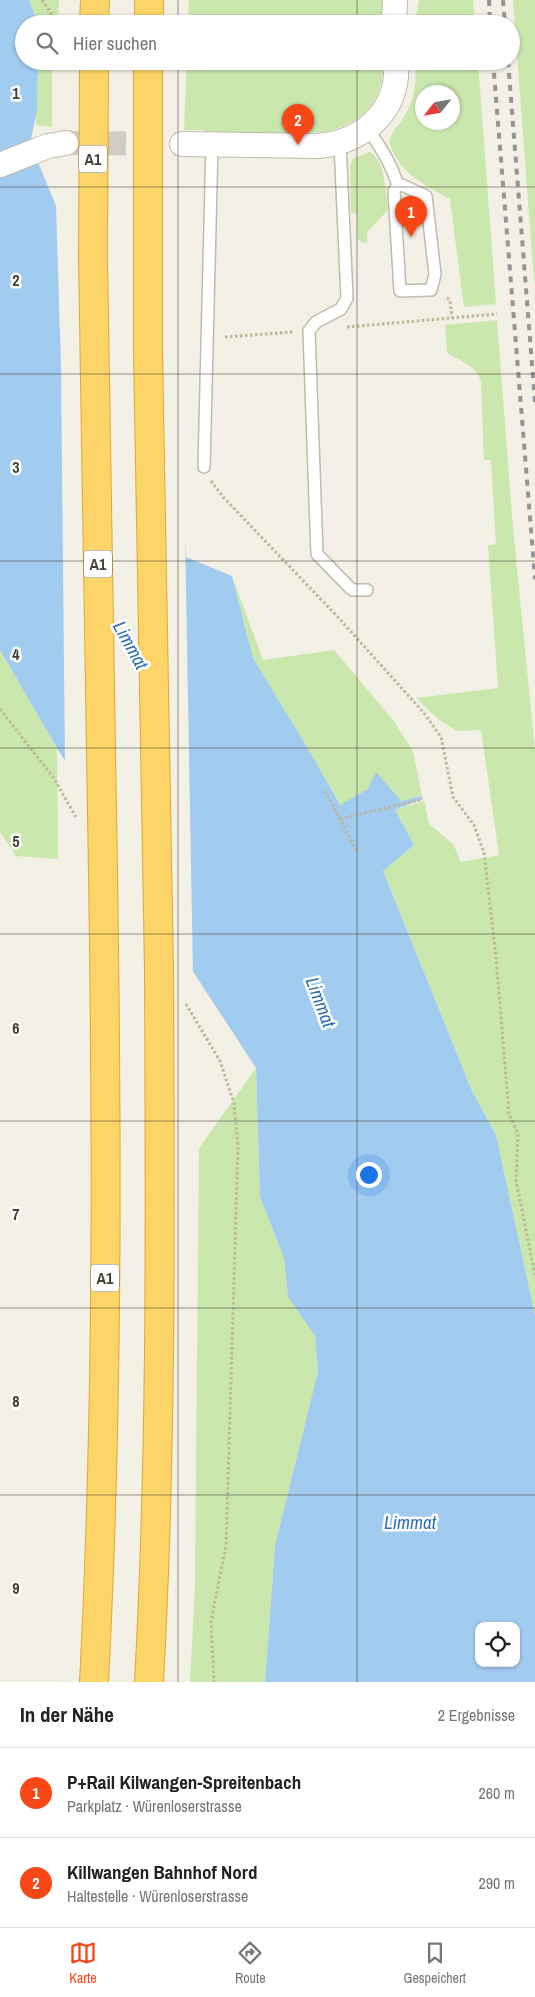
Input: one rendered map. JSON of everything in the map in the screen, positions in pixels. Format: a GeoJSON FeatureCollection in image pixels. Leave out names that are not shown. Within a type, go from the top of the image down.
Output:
{"type":"FeatureCollection","features":[{"type":"Feature","properties":{"kind":"highway"},"geometry":{"type":"LineString","coordinates":[[94,15],[95,0]]}},
{"type":"Feature","properties":{"kind":"highway"},"geometry":{"type":"LineString","coordinates":[[149,15],[150,0]]}},
{"type":"Feature","properties":{"kind":"highway","name":"A1"},"geometry":{"type":"LineString","coordinates":[[94,70],[93,256],[103,873],[105,1320],[100,1558],[94,1682]]}},
{"type":"Feature","properties":{"kind":"highway"},"geometry":{"type":"LineString","coordinates":[[148,70],[148,351],[159,969],[160,1340],[149,1682]]}},
{"type":"Feature","properties":{"kind":"street"},"geometry":{"type":"LineString","coordinates":[[394,15],[395,0]]}},
{"type":"Feature","properties":{"kind":"street"},"geometry":{"type":"LineString","coordinates":[[182,144],[318,146],[340,143],[356,137],[378,119],[389,103],[394,87],[395,70]]}},
{"type":"Feature","properties":{"kind":"street"},"geometry":{"type":"LineString","coordinates":[[0,165],[34,151],[64,143]]}},
{"type":"Feature","properties":{"kind":"lane"},"geometry":{"type":"LineString","coordinates":[[366,129],[378,143],[394,172],[398,185]]}},
{"type":"Feature","properties":{"kind":"lane"},"geometry":{"type":"LineString","coordinates":[[340,143],[347,298],[341,309],[316,322],[309,330],[317,554],[350,588],[353,590],[368,590]]}},
{"type":"Feature","properties":{"kind":"lane"},"geometry":{"type":"LineString","coordinates":[[204,467],[212,144]]}},
{"type":"Feature","properties":{"kind":"lane"},"geometry":{"type":"LineString","coordinates":[[398,185],[426,196],[435,274],[431,290],[400,291],[394,191],[398,185]]}},
{"type":"Feature","properties":{"kind":"path"},"geometry":{"type":"LineString","coordinates":[[42,0],[52,15]]}},
{"type":"Feature","properties":{"kind":"path"},"geometry":{"type":"LineString","coordinates":[[450,300],[452,318]]}},
{"type":"Feature","properties":{"kind":"path"},"geometry":{"type":"LineString","coordinates":[[207,338],[497,314]]}},
{"type":"Feature","properties":{"kind":"path"},"geometry":{"type":"LineString","coordinates":[[204,467],[224,498],[335,614],[441,737],[453,797],[474,825],[484,853],[496,958],[508,1114],[518,1134],[516,1180],[535,1275]]}},
{"type":"Feature","properties":{"kind":"path"},"geometry":{"type":"LineString","coordinates":[[326,791],[357,852]]}},
{"type":"Feature","properties":{"kind":"path"},"geometry":{"type":"LineString","coordinates":[[340,819],[423,799]]}},
{"type":"Feature","properties":{"kind":"green space"},"geometry":{"type":"Polygon","coordinates":[[[29,0],[59,0],[58,15],[35,15],[29,0]]]}},
{"type":"Feature","properties":{"kind":"green space"},"geometry":{"type":"Polygon","coordinates":[[[189,0],[383,0],[383,15],[188,15],[189,0]]]}},
{"type":"Feature","properties":{"kind":"green space"},"geometry":{"type":"Polygon","coordinates":[[[419,0],[473,0],[474,15],[416,15],[419,0]]]}},
{"type":"Feature","properties":{"kind":"green space"},"geometry":{"type":"Polygon","coordinates":[[[513,0],[535,0],[535,287],[518,70],[520,70],[520,15],[514,15],[513,0]]]}},
{"type":"Feature","properties":{"kind":"green space"},"geometry":{"type":"Polygon","coordinates":[[[38,70],[52,70],[52,127],[36,125],[38,70]]]}},
{"type":"Feature","properties":{"kind":"green space"},"geometry":{"type":"Polygon","coordinates":[[[187,70],[383,70],[380,89],[368,109],[360,117],[338,128],[324,132],[210,134],[203,130],[184,130],[187,70]]]}},
{"type":"Feature","properties":{"kind":"green space"},"geometry":{"type":"Polygon","coordinates":[[[416,70],[479,70],[496,304],[464,307],[450,199],[410,174],[397,159],[389,141],[411,104],[416,70]]]}},
{"type":"Feature","properties":{"kind":"green space"},"geometry":{"type":"Polygon","coordinates":[[[369,152],[378,161],[382,169],[388,210],[367,232],[367,243],[361,242],[358,239],[357,214],[351,213],[350,165],[353,159],[369,152]]]}},
{"type":"Feature","properties":{"kind":"green space"},"geometry":{"type":"Polygon","coordinates":[[[497,320],[513,528],[535,750],[535,1315],[496,1135],[472,1091],[383,871],[414,845],[395,810],[424,801],[429,824],[453,844],[461,862],[499,855],[481,730],[457,731],[438,719],[416,698],[498,688],[488,545],[496,544],[491,460],[484,460],[481,382],[472,368],[447,353],[445,325],[497,320]]]}},
{"type":"Feature","properties":{"kind":"green space"},"geometry":{"type":"Polygon","coordinates":[[[232,576],[263,660],[334,650],[393,720],[413,751],[422,796],[401,801],[368,789],[340,806],[253,658],[232,576]]]}},
{"type":"Feature","properties":{"kind":"green space"},"geometry":{"type":"Polygon","coordinates":[[[0,650],[57,748],[58,859],[16,856],[0,832],[0,650]]]}},
{"type":"Feature","properties":{"kind":"green space"},"geometry":{"type":"Polygon","coordinates":[[[256,1068],[260,1197],[284,1258],[288,1297],[315,1336],[318,1371],[275,1546],[265,1682],[190,1682],[195,1585],[199,1148],[256,1068]]]}},
{"type":"Feature","properties":{"kind":"water","name":"Limmat"},"geometry":{"type":"Polygon","coordinates":[[[0,0],[29,0],[35,15],[15,15],[15,70],[38,70],[37,111],[30,143],[56,206],[101,363],[185,538],[186,557],[232,576],[253,658],[340,805],[368,789],[376,772],[401,801],[422,796],[423,799],[395,810],[414,845],[383,871],[472,1091],[496,1135],[535,1315],[535,1682],[265,1682],[275,1546],[318,1371],[315,1336],[288,1297],[284,1258],[260,1197],[256,1068],[190,967],[0,650],[0,0]]]}},
{"type":"Feature","properties":{"kind":"pier"},"geometry":{"type":"Polygon","coordinates":[[[56,206],[59,206],[103,362],[185,532],[193,976],[65,766],[61,367],[56,206]]]}},
{"type":"Feature","properties":{"kind":"tunnel"},"geometry":{"type":"LineString","coordinates":[[66,143],[182,144]]}},
{"type":"Feature","properties":{"kind":"railway"},"geometry":{"type":"LineString","coordinates":[[489,0],[490,15]]}},
{"type":"Feature","properties":{"kind":"railway"},"geometry":{"type":"LineString","coordinates":[[503,0],[504,15]]}},
{"type":"Feature","properties":{"kind":"railway"},"geometry":{"type":"LineString","coordinates":[[494,70],[535,579]]}},
{"type":"Feature","properties":{"kind":"railway"},"geometry":{"type":"LineString","coordinates":[[509,70],[535,402]]}},
{"type":"Feature","properties":{"kind":"place","name":"Killwangen Bahnhof Nord"},"geometry":{"type":"Point","coordinates":[298,145]}},
{"type":"Feature","properties":{"kind":"place","name":"P+Rail Kilwangen-Spreitenbach"},"geometry":{"type":"Point","coordinates":[411,237]}}]}
